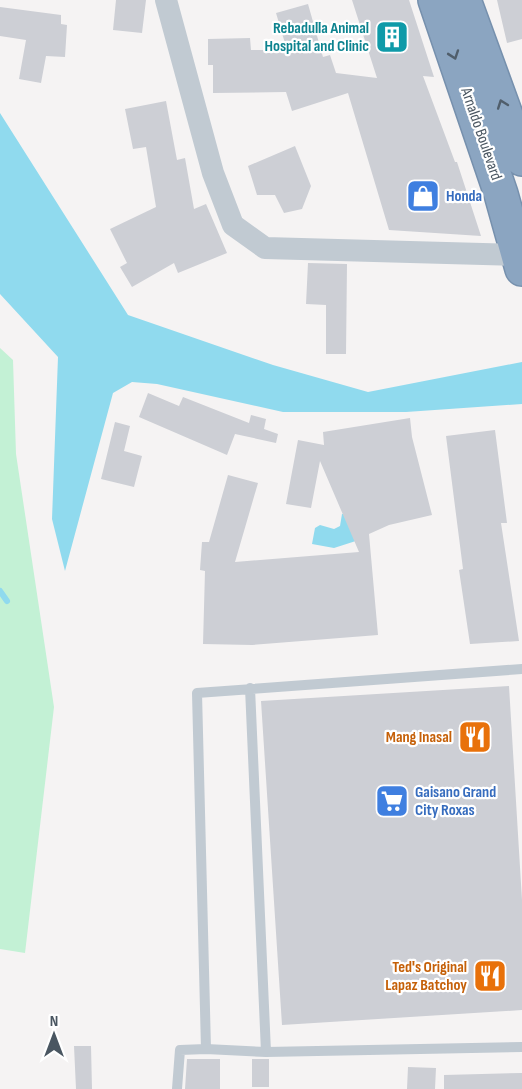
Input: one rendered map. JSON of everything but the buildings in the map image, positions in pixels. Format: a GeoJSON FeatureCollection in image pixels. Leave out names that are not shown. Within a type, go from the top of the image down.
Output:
{"type":"FeatureCollection","features":[{"type":"Feature","properties":{"kind":"highway","name":"Arnaldo Boulevard"},"geometry":{"type":"LineString","coordinates":[[435,0],[521,260]]}},
{"type":"Feature","properties":{"kind":"highway","name":"Arnaldo Boulevard"},"geometry":{"type":"LineString","coordinates":[[464,0],[522,159]]}},
{"type":"Feature","properties":{"kind":"street"},"geometry":{"type":"LineString","coordinates":[[166,0],[213,173],[233,225],[265,248],[521,260]]}},
{"type":"Feature","properties":{"kind":"lane"},"geometry":{"type":"LineString","coordinates":[[206,1049],[197,693],[522,669]]}},
{"type":"Feature","properties":{"kind":"lane"},"geometry":{"type":"LineString","coordinates":[[250,688],[266,1052]]}},
{"type":"Feature","properties":{"kind":"lane"},"geometry":{"type":"LineString","coordinates":[[177,1089],[180,1050],[266,1052],[522,1047]]}},
{"type":"Feature","properties":{"kind":"green space"},"geometry":{"type":"Polygon","coordinates":[[[0,348],[13,360],[16,454],[54,707],[25,953],[0,949],[0,348]]]}},
{"type":"Feature","properties":{"kind":"water"},"geometry":{"type":"Polygon","coordinates":[[[0,113],[128,315],[273,365],[368,392],[522,362],[522,404],[406,412],[283,412],[157,384],[132,382],[113,393],[65,571],[52,519],[58,357],[0,294],[0,113]]]}},
{"type":"Feature","properties":{"kind":"water"},"geometry":{"type":"Polygon","coordinates":[[[349,513],[362,539],[334,548],[312,544],[315,528],[320,525],[334,529],[340,526],[342,514],[349,513]]]}},
{"type":"Feature","properties":{"kind":"waterway"},"geometry":{"type":"LineString","coordinates":[[0,591],[7,601]]}},
{"type":"Feature","properties":{"kind":"place","name":"Rebadulla Animal Hospital and Clinic"},"geometry":{"type":"Point","coordinates":[392,37]}},
{"type":"Feature","properties":{"kind":"place","name":"Honda"},"geometry":{"type":"Point","coordinates":[423,196]}},
{"type":"Feature","properties":{"kind":"place","name":"Mang Inasal"},"geometry":{"type":"Point","coordinates":[475,737]}},
{"type":"Feature","properties":{"kind":"place","name":"Gaisano Grand City Roxas"},"geometry":{"type":"Point","coordinates":[392,801]}},
{"type":"Feature","properties":{"kind":"place","name":"Ted's Original Lapaz Batchoy"},"geometry":{"type":"Point","coordinates":[490,976]}}]}
